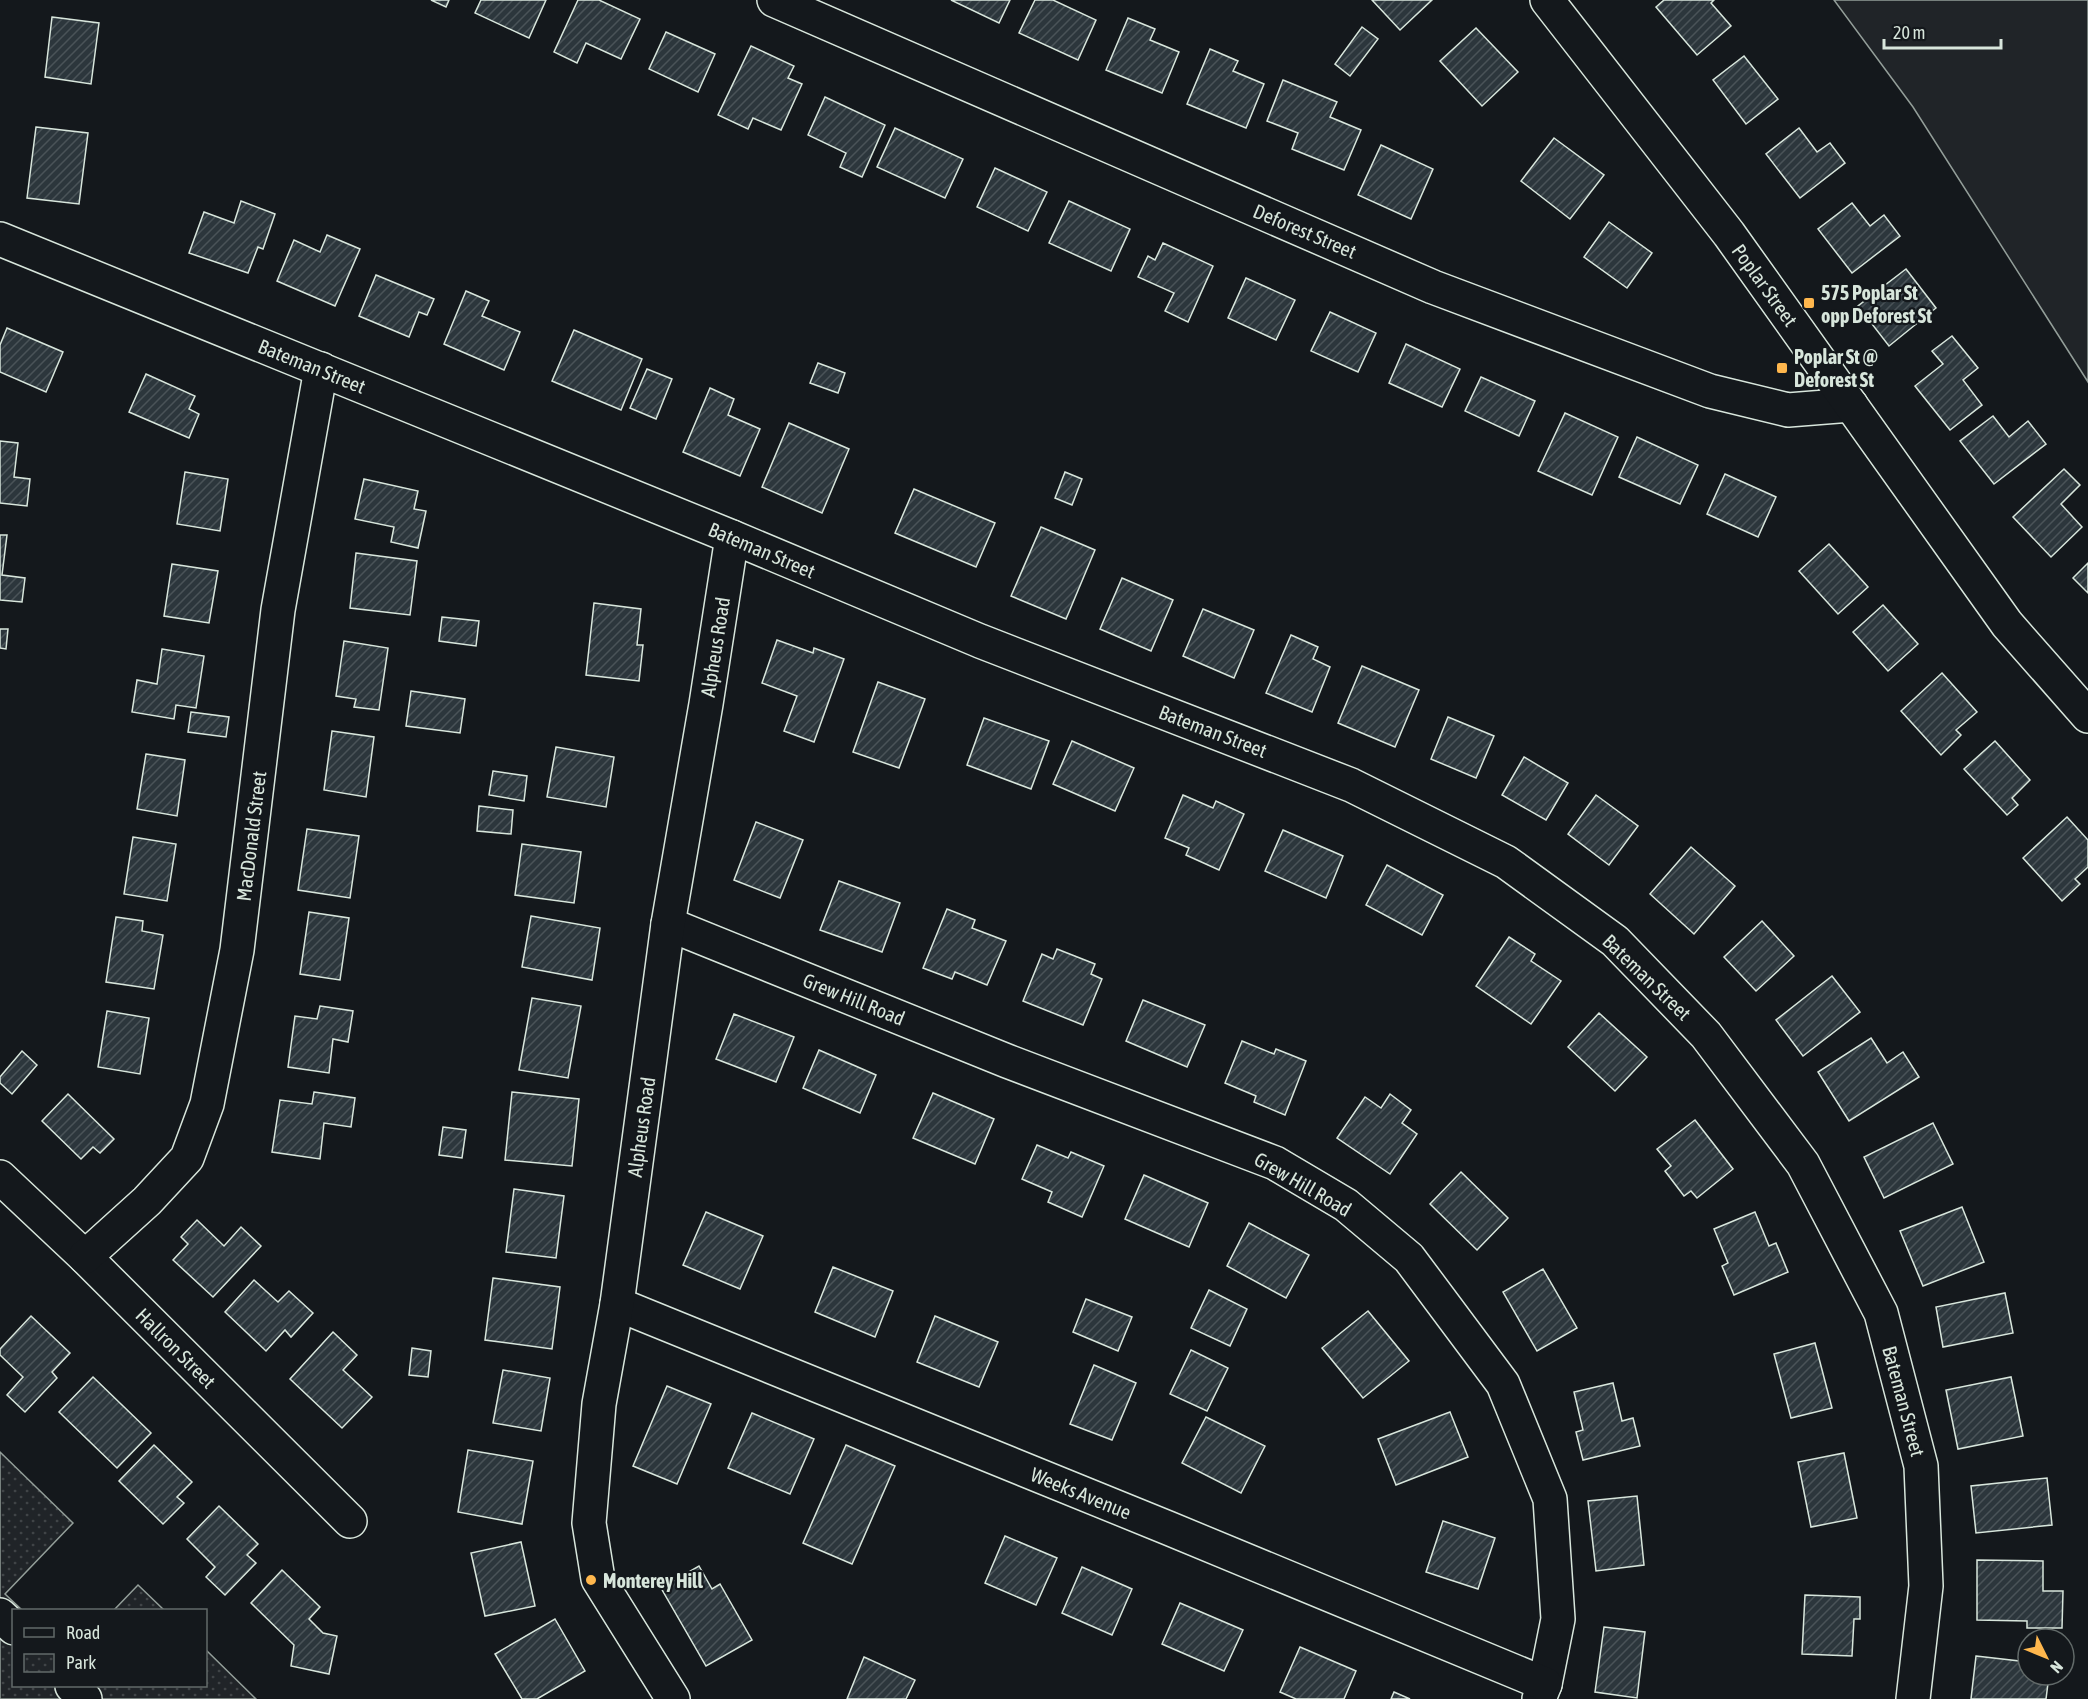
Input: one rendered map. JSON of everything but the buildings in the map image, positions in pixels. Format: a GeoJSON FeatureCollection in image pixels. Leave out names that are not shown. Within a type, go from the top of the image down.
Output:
{"type":"FeatureCollection","features":[{"type":"Feature","properties":{"kind":"street","name":"Deforest Street"},"geometry":{"type":"LineString","coordinates":[[774,0],[1433,287],[1710,391],[1788,410],[1851,405]]}},
{"type":"Feature","properties":{"kind":"street","name":"Poplar Street"},"geometry":{"type":"LineString","coordinates":[[1547,0],[1728,234],[2007,624],[2088,716]]}},
{"type":"Feature","properties":{"kind":"street","name":"Bateman Street"},"geometry":{"type":"LineString","coordinates":[[0,239],[732,537],[980,641],[1351,785],[1506,862],[1615,941],[1706,1035],[1803,1164],[1881,1313],[1921,1466],[1926,1586],[1913,1699]]}},
{"type":"Feature","properties":{"kind":"street","name":"MacDonald Street"},"geometry":{"type":"LineString","coordinates":[[86,1257],[147,1201],[187,1158],[207,1104],[237,950],[278,610],[321,369]]}},
{"type":"Feature","properties":{"kind":"street","name":"Alpheus Road"},"geometry":{"type":"LineString","coordinates":[[673,1699],[598,1579],[589,1522],[599,1404],[617,1304],[668,924],[732,537]]}},
{"type":"Feature","properties":{"kind":"street","name":"Grew Hill Road"},"geometry":{"type":"LineString","coordinates":[[668,924],[1008,1060],[1275,1163],[1346,1205],[1409,1258],[1503,1384],[1551,1499],[1558,1619],[1542,1692]]}},
{"type":"Feature","properties":{"kind":"street","name":"Hallron Street"},"geometry":{"type":"LineString","coordinates":[[0,1177],[86,1257],[350,1521]]}},
{"type":"Feature","properties":{"kind":"street","name":"Weeks Avenue"},"geometry":{"type":"LineString","coordinates":[[617,1304],[1168,1528],[1542,1692]]}},
{"type":"Feature","properties":{"kind":"street"},"geometry":{"type":"LineString","coordinates":[[0,1615],[12,1626]]}},
{"type":"Feature","properties":{"kind":"street"},"geometry":{"type":"LineString","coordinates":[[73,1687],[85,1699]]}},
{"type":"Feature","properties":{"kind":"green space"},"geometry":{"type":"Polygon","coordinates":[[[1834,0],[2088,0],[2088,382],[1913,107],[1834,0]]]}},
{"type":"Feature","properties":{"kind":"green space"},"geometry":{"type":"Polygon","coordinates":[[[0,1452],[73,1523],[5,1594],[21,1609],[12,1609],[12,1687],[207,1687],[207,1651],[256,1699],[0,1699],[0,1452]]]}},
{"type":"Feature","properties":{"kind":"green space"},"geometry":{"type":"Polygon","coordinates":[[[138,1585],[163,1609],[115,1609],[138,1585]]]}},
{"type":"Feature","properties":{"kind":"place","name":"575 Poplar St opp Deforest St"},"geometry":{"type":"Point","coordinates":[1809,303]}},
{"type":"Feature","properties":{"kind":"place","name":"Poplar St @ Deforest St"},"geometry":{"type":"Point","coordinates":[1782,368]}},
{"type":"Feature","properties":{"kind":"place","name":"Monterey Hill"},"geometry":{"type":"Point","coordinates":[591,1580]}}]}
